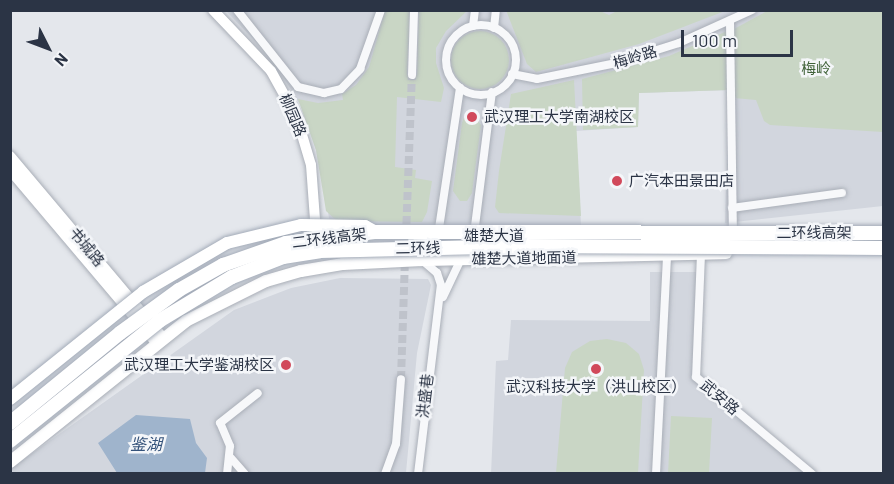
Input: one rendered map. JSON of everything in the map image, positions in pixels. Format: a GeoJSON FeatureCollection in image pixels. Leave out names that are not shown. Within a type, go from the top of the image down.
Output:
{"type":"FeatureCollection","features":[{"type":"Feature","properties":{"kind":"highway","name":"二环线高架"},"geometry":{"type":"LineString","coordinates":[[10,423],[120,333],[215,269],[286,243],[376,232],[884,233]]}},
{"type":"Feature","properties":{"kind":"highway","name":"二环线"},"geometry":{"type":"LineString","coordinates":[[10,441],[159,321],[232,277],[283,257],[320,251],[522,246],[883,254]]}},
{"type":"Feature","properties":{"kind":"main road","name":"柳园路"},"geometry":{"type":"LineString","coordinates":[[213,10],[271,72],[297,118],[311,165],[316,245]]}},
{"type":"Feature","properties":{"kind":"main road","name":"书城路"},"geometry":{"type":"LineString","coordinates":[[10,156],[160,341]]}},
{"type":"Feature","properties":{"kind":"main road","name":"书城路"},"geometry":{"type":"LineString","coordinates":[[10,170],[142,319]]}},
{"type":"Feature","properties":{"kind":"main road"},"geometry":{"type":"LineString","coordinates":[[10,399],[143,292],[227,243],[301,225],[365,226],[376,232]]}},
{"type":"Feature","properties":{"kind":"main road","name":"雄楚大道"},"geometry":{"type":"LineString","coordinates":[[10,417],[142,319],[252,256],[316,245],[438,236],[884,233]]}},
{"type":"Feature","properties":{"kind":"main road","name":"雄楚大道地面道"},"geometry":{"type":"LineString","coordinates":[[10,462],[160,341],[237,294],[301,271],[343,264],[423,260],[701,254],[883,254]]}},
{"type":"Feature","properties":{"kind":"street"},"geometry":{"type":"LineString","coordinates":[[237,10],[298,87],[324,93],[341,88],[360,69],[381,10]]}},
{"type":"Feature","properties":{"kind":"street"},"geometry":{"type":"LineString","coordinates":[[412,75],[414,10]]}},
{"type":"Feature","properties":{"kind":"street"},"geometry":{"type":"LineString","coordinates":[[473,26],[475,10]]}},
{"type":"Feature","properties":{"kind":"street"},"geometry":{"type":"LineString","coordinates":[[494,28],[496,10]]}},
{"type":"Feature","properties":{"kind":"street","name":"梅岭路"},"geometry":{"type":"LineString","coordinates":[[512,74],[537,79],[616,63],[730,22],[752,10]]}},
{"type":"Feature","properties":{"kind":"street"},"geometry":{"type":"LineString","coordinates":[[730,22],[733,234]]}},
{"type":"Feature","properties":{"kind":"street"},"geometry":{"type":"LineString","coordinates":[[473,26],[494,28],[507,37],[514,51],[512,74],[492,92],[476,94],[460,88],[447,68],[446,53],[459,33],[473,26]]}},
{"type":"Feature","properties":{"kind":"street"},"geometry":{"type":"LineString","coordinates":[[438,236],[460,88]]}},
{"type":"Feature","properties":{"kind":"street"},"geometry":{"type":"LineString","coordinates":[[474,236],[492,92]]}},
{"type":"Feature","properties":{"kind":"street"},"geometry":{"type":"LineString","coordinates":[[732,208],[842,193]]}},
{"type":"Feature","properties":{"kind":"street","name":"武安路"},"geometry":{"type":"LineString","coordinates":[[701,254],[696,377],[812,474]]}},
{"type":"Feature","properties":{"kind":"street"},"geometry":{"type":"LineString","coordinates":[[656,474],[667,255]]}},
{"type":"Feature","properties":{"kind":"street","name":"洪盛巷"},"geometry":{"type":"LineString","coordinates":[[435,318],[461,259]]}},
{"type":"Feature","properties":{"kind":"street","name":"洪盛巷"},"geometry":{"type":"LineString","coordinates":[[418,474],[441,279],[423,260]]}},
{"type":"Feature","properties":{"kind":"street"},"geometry":{"type":"LineString","coordinates":[[385,474],[396,444],[401,379]]}},
{"type":"Feature","properties":{"kind":"street"},"geometry":{"type":"LineString","coordinates":[[227,474],[231,458],[229,441],[220,423],[258,393]]}},
{"type":"Feature","properties":{"kind":"street"},"geometry":{"type":"LineString","coordinates":[[231,458],[245,474]]}},
{"type":"Feature","properties":{"kind":"shaded area","name":"武汉理工大学南湖校区"},"geometry":{"type":"Polygon","coordinates":[[[226,11],[883,11],[883,206],[725,223],[729,90],[639,93],[638,127],[576,131],[581,225],[514,231],[331,228],[316,150],[302,108],[272,58],[226,11]]]}},
{"type":"Feature","properties":{"kind":"shaded area","name":"武汉科技大学（洪山校区）"},"geometry":{"type":"Polygon","coordinates":[[[650,272],[700,272],[696,377],[812,474],[491,474],[496,361],[508,360],[511,320],[650,321],[650,272]]]}},
{"type":"Feature","properties":{"kind":"shaded area","name":"武汉理工大学鉴湖校区"},"geometry":{"type":"Polygon","coordinates":[[[340,278],[428,279],[431,285],[417,353],[406,473],[11,474],[10,469],[234,310],[291,288],[340,278]]]}},
{"type":"Feature","properties":{"kind":"green space"},"geometry":{"type":"Polygon","coordinates":[[[506,10],[600,11],[609,15],[619,10],[725,11],[639,44],[536,72],[527,64],[506,10]]]}},
{"type":"Feature","properties":{"kind":"green space"},"geometry":{"type":"Polygon","coordinates":[[[385,11],[410,11],[407,75],[417,75],[419,11],[467,11],[446,31],[436,48],[436,63],[444,88],[441,102],[397,97],[395,167],[416,170],[415,178],[432,181],[427,212],[422,222],[337,221],[326,211],[316,150],[298,99],[318,103],[343,100],[342,94],[356,85],[369,67],[385,11]]]}},
{"type":"Feature","properties":{"kind":"green space","name":"梅岭"},"geometry":{"type":"Polygon","coordinates":[[[767,11],[883,11],[883,132],[770,125],[764,121],[756,100],[734,98],[734,29],[767,11]]]}},
{"type":"Feature","properties":{"kind":"green space"},"geometry":{"type":"Polygon","coordinates":[[[480,31],[496,36],[504,44],[509,60],[504,76],[496,84],[480,89],[464,84],[456,76],[451,60],[456,44],[464,36],[480,31]]]}},
{"type":"Feature","properties":{"kind":"green space"},"geometry":{"type":"Polygon","coordinates":[[[727,31],[729,90],[639,93],[638,127],[583,130],[582,79],[669,56],[727,31]]]}},
{"type":"Feature","properties":{"kind":"green space"},"geometry":{"type":"Polygon","coordinates":[[[574,80],[581,216],[499,213],[495,207],[511,94],[574,80]]]}},
{"type":"Feature","properties":{"kind":"green space"},"geometry":{"type":"Polygon","coordinates":[[[474,115],[481,125],[472,193],[467,201],[460,201],[453,191],[462,123],[464,117],[474,115]]]}},
{"type":"Feature","properties":{"kind":"green space"},"geometry":{"type":"Polygon","coordinates":[[[607,339],[626,343],[639,354],[644,370],[638,473],[556,473],[565,368],[572,352],[590,341],[607,339]]]}},
{"type":"Feature","properties":{"kind":"green space"},"geometry":{"type":"Polygon","coordinates":[[[671,416],[712,418],[709,473],[668,473],[671,416]]]}},
{"type":"Feature","properties":{"kind":"water","name":"鉴湖"},"geometry":{"type":"Polygon","coordinates":[[[136,415],[190,419],[196,443],[207,458],[205,473],[117,473],[98,443],[136,415]]]}},
{"type":"Feature","properties":{"kind":"tunnel"},"geometry":{"type":"LineString","coordinates":[[406,236],[412,75]]}},
{"type":"Feature","properties":{"kind":"tunnel"},"geometry":{"type":"LineString","coordinates":[[401,379],[405,257]]}},
{"type":"Feature","properties":{"kind":"place","name":"武汉理工大学南湖校区"},"geometry":{"type":"Point","coordinates":[472,117]}},
{"type":"Feature","properties":{"kind":"place","name":"广汽本田景田店"},"geometry":{"type":"Point","coordinates":[617,181]}},
{"type":"Feature","properties":{"kind":"place","name":"武汉理工大学鉴湖校区"},"geometry":{"type":"Point","coordinates":[286,365]}},
{"type":"Feature","properties":{"kind":"place","name":"武汉科技大学（洪山校区）"},"geometry":{"type":"Point","coordinates":[596,369]}}]}
